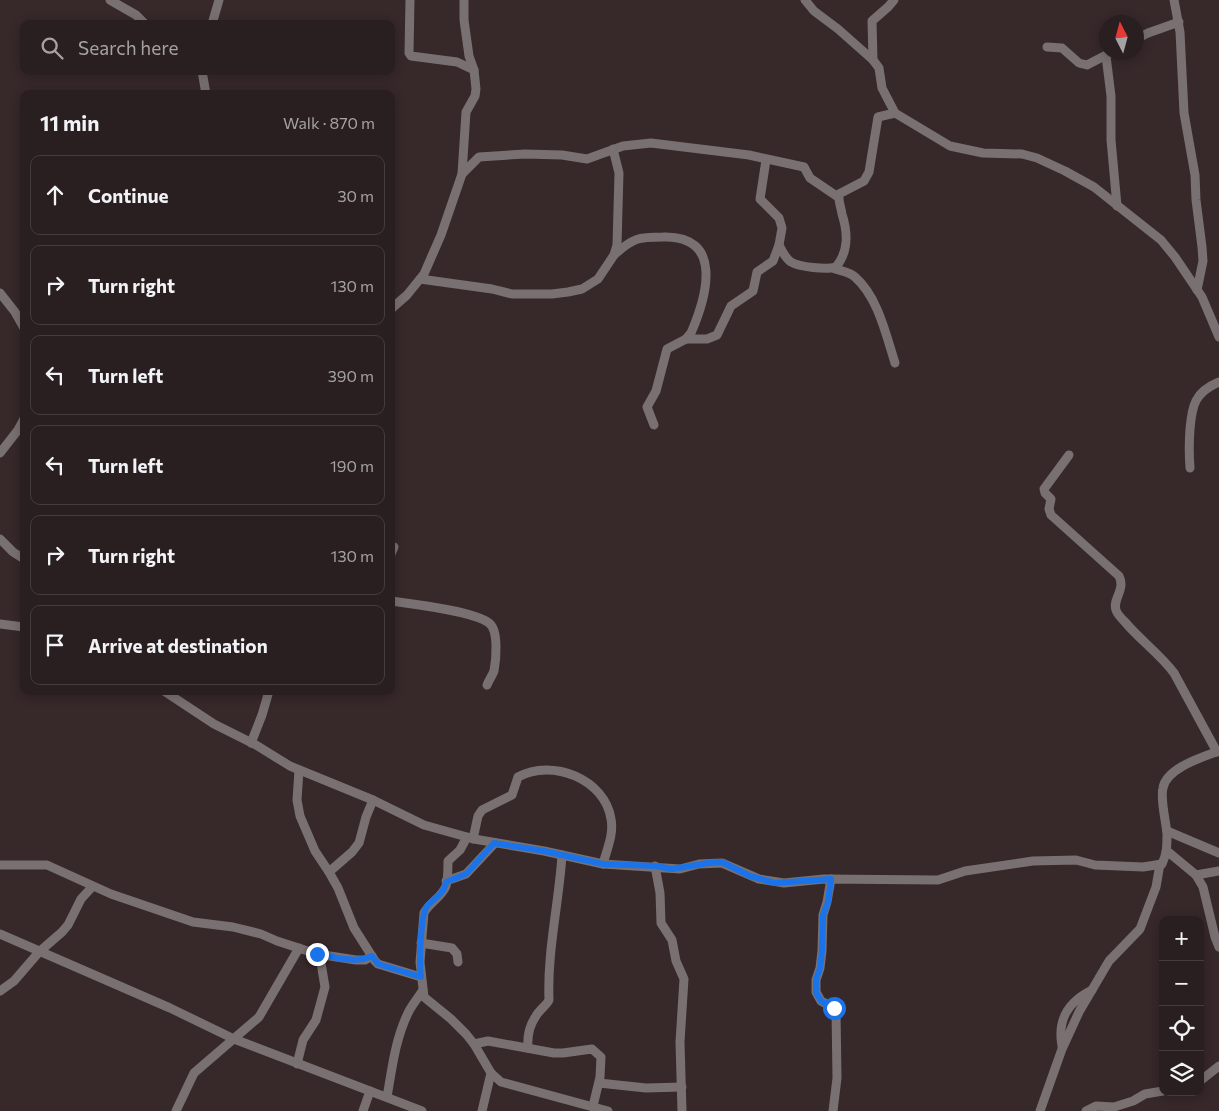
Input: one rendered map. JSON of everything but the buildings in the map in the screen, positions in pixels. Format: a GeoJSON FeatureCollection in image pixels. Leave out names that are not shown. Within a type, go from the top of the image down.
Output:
{"type":"FeatureCollection","features":[{"type":"Feature","properties":{"kind":"street"},"geometry":{"type":"LineString","coordinates":[[110,0],[141,20]]}},
{"type":"Feature","properties":{"kind":"street"},"geometry":{"type":"LineString","coordinates":[[213,20],[219,0]]}},
{"type":"Feature","properties":{"kind":"street"},"geometry":{"type":"LineString","coordinates":[[410,0],[408,48],[411,56],[457,62],[474,70]]}},
{"type":"Feature","properties":{"kind":"street"},"geometry":{"type":"LineString","coordinates":[[395,306],[407,295],[424,274],[441,235],[462,174],[466,112],[475,96],[476,89],[464,20],[464,0]]}},
{"type":"Feature","properties":{"kind":"street"},"geometry":{"type":"LineString","coordinates":[[804,0],[814,11],[873,60],[878,68],[882,88],[895,113],[950,146],[983,153],[1022,154],[1037,158],[1080,178],[1160,240],[1175,257],[1202,297],[1219,337]]}},
{"type":"Feature","properties":{"kind":"street"},"geometry":{"type":"LineString","coordinates":[[873,60],[872,21],[894,0]]}},
{"type":"Feature","properties":{"kind":"street"},"geometry":{"type":"LineString","coordinates":[[1174,0],[1179,22],[1184,113],[1195,175],[1203,261],[1197,290]]}},
{"type":"Feature","properties":{"kind":"street"},"geometry":{"type":"LineString","coordinates":[[1144,35],[1179,22]]}},
{"type":"Feature","properties":{"kind":"street"},"geometry":{"type":"LineString","coordinates":[[1047,47],[1062,48],[1079,64],[1092,63],[1099,59]]}},
{"type":"Feature","properties":{"kind":"street"},"geometry":{"type":"LineString","coordinates":[[1109,60],[1111,140],[1117,206]]}},
{"type":"Feature","properties":{"kind":"street"},"geometry":{"type":"LineString","coordinates":[[203,75],[205,90]]}},
{"type":"Feature","properties":{"kind":"street"},"geometry":{"type":"LineString","coordinates":[[838,197],[842,192],[866,178],[877,119],[880,116],[895,113]]}},
{"type":"Feature","properties":{"kind":"street"},"geometry":{"type":"LineString","coordinates":[[462,174],[479,158],[525,154],[562,155],[587,159],[602,155],[613,149],[651,143],[749,155],[804,167],[810,178],[838,197],[846,227],[847,242],[838,265],[833,268]]}},
{"type":"Feature","properties":{"kind":"street"},"geometry":{"type":"LineString","coordinates":[[420,279],[492,289],[512,294],[552,294],[582,289],[598,279],[614,255],[617,245],[619,173],[613,149]]}},
{"type":"Feature","properties":{"kind":"street"},"geometry":{"type":"LineString","coordinates":[[686,339],[707,339],[716,335],[731,306],[753,291],[757,272],[773,261],[779,245],[782,228],[780,221],[760,201],[759,195],[766,160]]}},
{"type":"Feature","properties":{"kind":"street"},"geometry":{"type":"LineString","coordinates":[[614,255],[632,241],[672,236],[690,242],[701,250],[706,271],[706,288],[695,324],[686,339],[667,350],[656,391],[647,407],[654,425]]}},
{"type":"Feature","properties":{"kind":"street"},"geometry":{"type":"LineString","coordinates":[[779,245],[783,254],[792,263],[833,268],[854,276],[867,292],[880,314],[895,363]]}},
{"type":"Feature","properties":{"kind":"street"},"geometry":{"type":"LineString","coordinates":[[0,293],[20,321]]}},
{"type":"Feature","properties":{"kind":"street"},"geometry":{"type":"LineString","coordinates":[[1190,468],[1189,446],[1192,409],[1198,397],[1219,382]]}},
{"type":"Feature","properties":{"kind":"street"},"geometry":{"type":"LineString","coordinates":[[0,454],[20,426]]}},
{"type":"Feature","properties":{"kind":"street"},"geometry":{"type":"LineString","coordinates":[[1040,1111],[1070,1030],[1109,961],[1140,929],[1156,887],[1160,864],[1165,858],[1167,851],[1162,796],[1162,788],[1165,781],[1190,762],[1218,752],[1169,666],[1136,634],[1116,611],[1115,607],[1122,584],[1119,576],[1051,515],[1049,509],[1051,499],[1044,489],[1069,455]]}},
{"type":"Feature","properties":{"kind":"street"},"geometry":{"type":"LineString","coordinates":[[0,539],[20,556]]}},
{"type":"Feature","properties":{"kind":"street"},"geometry":{"type":"LineString","coordinates":[[395,602],[453,611],[489,622],[496,634],[496,659],[487,685]]}},
{"type":"Feature","properties":{"kind":"street"},"geometry":{"type":"LineString","coordinates":[[0,624],[20,626]]}},
{"type":"Feature","properties":{"kind":"street"},"geometry":{"type":"LineString","coordinates":[[170,695],[214,724],[251,742],[300,770],[373,800],[424,825],[470,838],[603,864],[680,869],[699,864],[722,862],[750,876],[775,883],[831,879],[938,880],[965,871],[1048,860],[1076,860],[1095,865],[1143,867],[1160,864]]}},
{"type":"Feature","properties":{"kind":"street"},"geometry":{"type":"LineString","coordinates":[[251,742],[268,695]]}},
{"type":"Feature","properties":{"kind":"street"},"geometry":{"type":"LineString","coordinates":[[300,770],[297,800],[300,816],[315,850],[330,872],[354,928],[378,964],[421,977]]}},
{"type":"Feature","properties":{"kind":"street"},"geometry":{"type":"LineString","coordinates":[[603,864],[612,831],[612,819],[602,795],[588,781],[561,772],[538,771],[518,777],[512,795],[482,810],[470,838],[448,861],[444,890],[424,912],[421,943],[421,977],[424,997],[451,1019],[474,1044],[491,1073],[501,1082],[608,1111]]}},
{"type":"Feature","properties":{"kind":"street"},"geometry":{"type":"LineString","coordinates":[[330,872],[359,843],[368,810],[373,800]]}},
{"type":"Feature","properties":{"kind":"street"},"geometry":{"type":"LineString","coordinates":[[1166,831],[1219,853]]}},
{"type":"Feature","properties":{"kind":"street"},"geometry":{"type":"LineString","coordinates":[[446,882],[466,874],[494,843]]}},
{"type":"Feature","properties":{"kind":"street"},"geometry":{"type":"LineString","coordinates":[[1167,851],[1196,875],[1203,887],[1215,938],[1219,947]]}},
{"type":"Feature","properties":{"kind":"street"},"geometry":{"type":"LineString","coordinates":[[528,1048],[527,1038],[530,1028],[536,1015],[549,1000],[548,980],[562,855]]}},
{"type":"Feature","properties":{"kind":"street"},"geometry":{"type":"LineString","coordinates":[[0,865],[47,865],[92,887],[193,922],[233,927],[261,934],[317,954],[356,960],[365,960],[372,956]]}},
{"type":"Feature","properties":{"kind":"street"},"geometry":{"type":"LineString","coordinates":[[656,866],[660,893],[661,923],[672,940],[676,961],[684,979],[680,1042],[682,1111]]}},
{"type":"Feature","properties":{"kind":"street"},"geometry":{"type":"LineString","coordinates":[[1196,875],[1219,871]]}},
{"type":"Feature","properties":{"kind":"street"},"geometry":{"type":"LineString","coordinates":[[831,879],[828,902],[823,915],[822,951],[816,980],[816,992],[821,1001],[834,1008],[836,1012],[837,1078],[833,1111]]}},
{"type":"Feature","properties":{"kind":"street"},"geometry":{"type":"LineString","coordinates":[[0,991],[14,981],[39,952],[68,925],[81,899],[92,887]]}},
{"type":"Feature","properties":{"kind":"street"},"geometry":{"type":"LineString","coordinates":[[0,934],[170,1008],[234,1039],[422,1111]]}},
{"type":"Feature","properties":{"kind":"street"},"geometry":{"type":"LineString","coordinates":[[421,943],[452,948],[457,954],[458,962]]}},
{"type":"Feature","properties":{"kind":"street"},"geometry":{"type":"LineString","coordinates":[[176,1111],[194,1073],[259,1017],[299,948]]}},
{"type":"Feature","properties":{"kind":"street"},"geometry":{"type":"LineString","coordinates":[[297,1064],[303,1040],[316,1020],[324,987],[324,977],[317,954]]}},
{"type":"Feature","properties":{"kind":"street"},"geometry":{"type":"LineString","coordinates":[[387,1097],[402,1028],[409,1011],[423,990]]}},
{"type":"Feature","properties":{"kind":"street"},"geometry":{"type":"LineString","coordinates":[[474,1044],[488,1041],[554,1053],[592,1049],[601,1057],[599,1083],[594,1106]]}},
{"type":"Feature","properties":{"kind":"street"},"geometry":{"type":"LineString","coordinates":[[1204,1078],[1219,1066]]}},
{"type":"Feature","properties":{"kind":"street"},"geometry":{"type":"LineString","coordinates":[[482,1111],[491,1073]]}},
{"type":"Feature","properties":{"kind":"street"},"geometry":{"type":"LineString","coordinates":[[599,1083],[646,1088],[682,1087]]}},
{"type":"Feature","properties":{"kind":"street"},"geometry":{"type":"LineString","coordinates":[[363,1111],[370,1091]]}},
{"type":"Feature","properties":{"kind":"street"},"geometry":{"type":"LineString","coordinates":[[1086,1111],[1096,1106],[1114,1107],[1145,1094],[1159,1092]]}},
{"type":"Feature","properties":{"kind":"route"},"geometry":{"type":"LineString","coordinates":[[317,954],[356,960],[365,960],[372,956],[378,964],[421,977],[420,962],[424,912],[444,890],[446,882],[466,874],[494,843],[544,851],[603,864],[680,869],[699,864],[722,862],[744,874],[775,883],[831,879],[828,902],[823,915],[822,951],[816,980],[816,992],[821,1001],[834,1008]]}}]}
